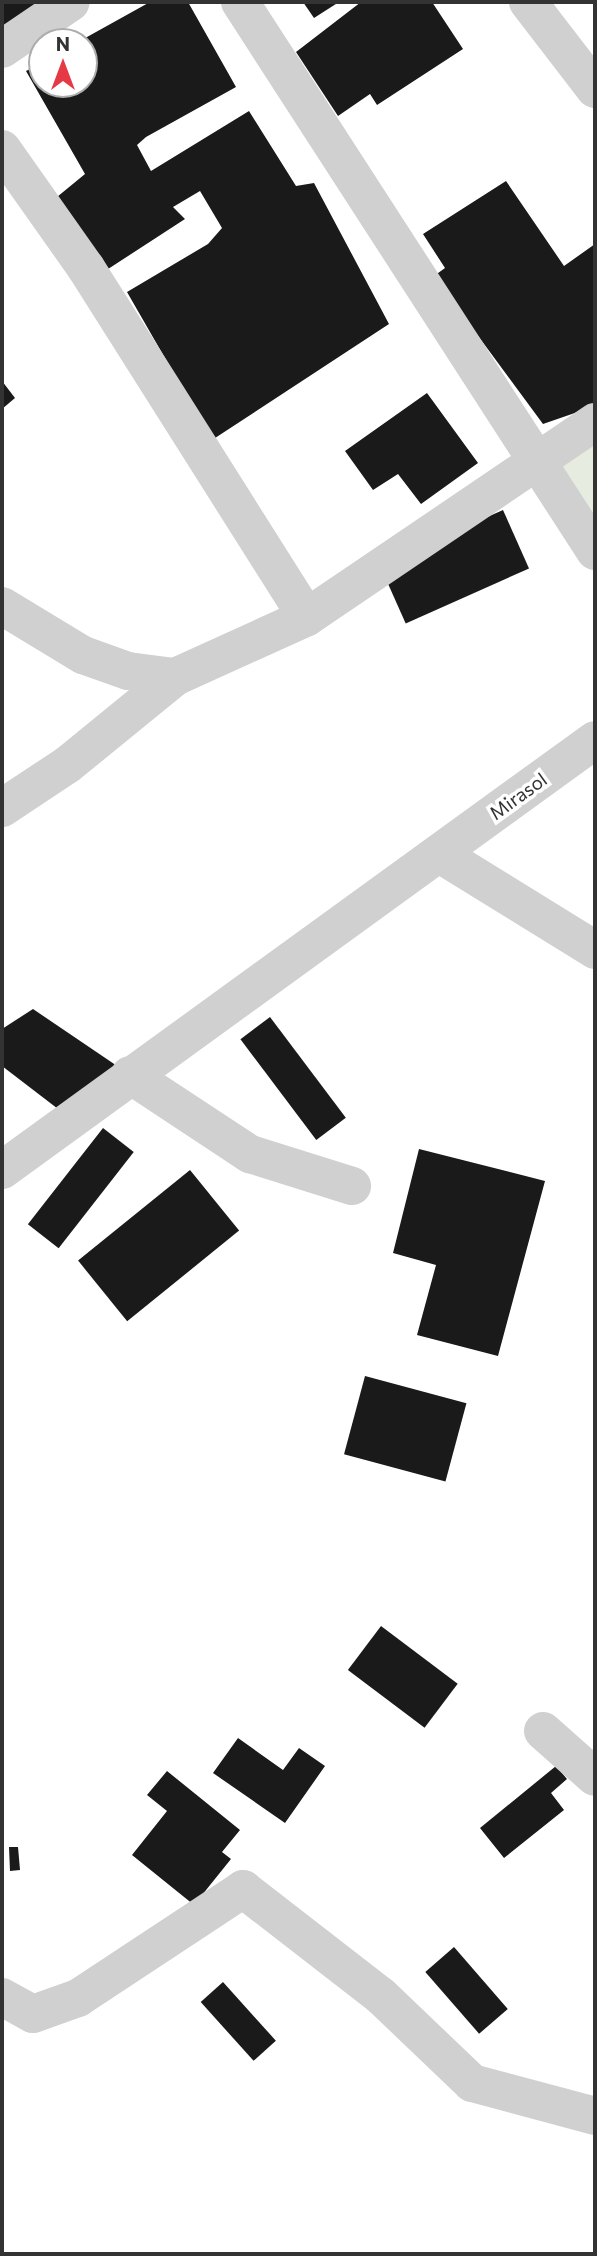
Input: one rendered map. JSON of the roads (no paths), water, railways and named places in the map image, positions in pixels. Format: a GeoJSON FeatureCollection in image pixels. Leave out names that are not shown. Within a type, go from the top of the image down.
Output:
{"type":"FeatureCollection","features":[{"type":"Feature","properties":{"kind":"street"},"geometry":{"type":"LineString","coordinates":[[2,49],[71,2]]}},
{"type":"Feature","properties":{"kind":"street"},"geometry":{"type":"LineString","coordinates":[[240,2],[541,460],[595,551]]}},
{"type":"Feature","properties":{"kind":"street"},"geometry":{"type":"LineString","coordinates":[[528,2],[595,89]]}},
{"type":"Feature","properties":{"kind":"street"},"geometry":{"type":"LineString","coordinates":[[2,149],[86,268],[307,617]]}},
{"type":"Feature","properties":{"kind":"street"},"geometry":{"type":"LineString","coordinates":[[2,808],[67,765],[175,677],[307,617],[595,422]]}},
{"type":"Feature","properties":{"kind":"street"},"geometry":{"type":"LineString","coordinates":[[2,606],[83,655],[128,671],[175,677]]}},
{"type":"Feature","properties":{"kind":"street","name":"Mirasol"},"geometry":{"type":"LineString","coordinates":[[2,1170],[130,1075],[443,856],[595,740]]}},
{"type":"Feature","properties":{"kind":"street"},"geometry":{"type":"LineString","coordinates":[[443,856],[595,950]]}},
{"type":"Feature","properties":{"kind":"street"},"geometry":{"type":"LineString","coordinates":[[130,1075],[250,1154],[352,1186]]}},
{"type":"Feature","properties":{"kind":"street"},"geometry":{"type":"LineString","coordinates":[[543,1731],[595,1777]]}},
{"type":"Feature","properties":{"kind":"street"},"geometry":{"type":"LineString","coordinates":[[2,1997],[33,2014],[78,1998],[243,1889],[381,1996],[472,2083],[595,2116]]}}]}
